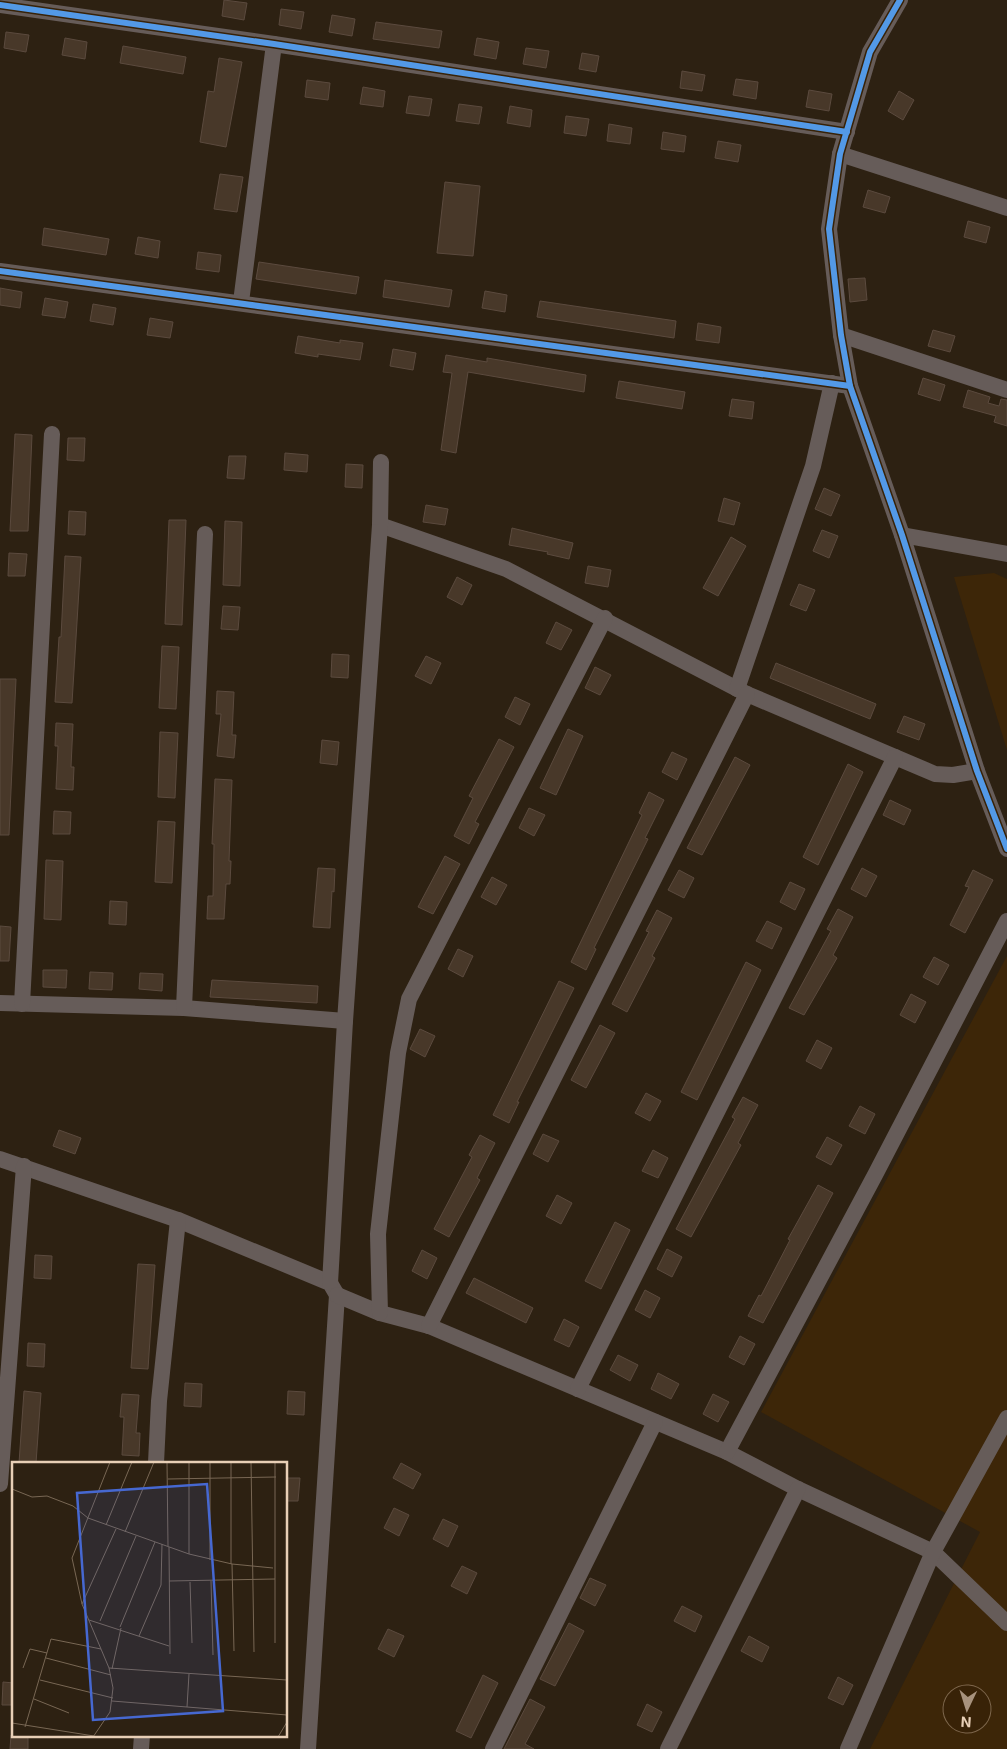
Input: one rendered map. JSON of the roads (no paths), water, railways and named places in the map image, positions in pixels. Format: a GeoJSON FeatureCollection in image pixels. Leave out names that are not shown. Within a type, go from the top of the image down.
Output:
{"type":"FeatureCollection","features":[{"type":"Feature","properties":{"kind":"street"},"geometry":{"type":"LineString","coordinates":[[900,0],[870,52],[840,154],[829,229],[842,335],[850,386],[902,535],[977,770],[1007,849]]}},
{"type":"Feature","properties":{"kind":"street"},"geometry":{"type":"LineString","coordinates":[[0,5],[274,44],[847,132]]}},
{"type":"Feature","properties":{"kind":"street"},"geometry":{"type":"LineString","coordinates":[[241,302],[274,44]]}},
{"type":"Feature","properties":{"kind":"street"},"geometry":{"type":"LineString","coordinates":[[840,154],[1007,208]]}},
{"type":"Feature","properties":{"kind":"street"},"geometry":{"type":"LineString","coordinates":[[0,271],[241,302],[850,386]]}},
{"type":"Feature","properties":{"kind":"street"},"geometry":{"type":"LineString","coordinates":[[842,335],[1007,390]]}},
{"type":"Feature","properties":{"kind":"street"},"geometry":{"type":"LineString","coordinates":[[429,1326],[742,691],[813,466],[832,383]]}},
{"type":"Feature","properties":{"kind":"street"},"geometry":{"type":"LineString","coordinates":[[22,1004],[52,434]]}},
{"type":"Feature","properties":{"kind":"street"},"geometry":{"type":"LineString","coordinates":[[308,1749],[333,1289],[345,1021],[380,525],[381,462]]}},
{"type":"Feature","properties":{"kind":"street"},"geometry":{"type":"LineString","coordinates":[[380,525],[506,569],[742,691],[935,774],[954,775],[977,770]]}},
{"type":"Feature","properties":{"kind":"street"},"geometry":{"type":"LineString","coordinates":[[184,1008],[205,534]]}},
{"type":"Feature","properties":{"kind":"street"},"geometry":{"type":"LineString","coordinates":[[902,535],[1007,554]]}},
{"type":"Feature","properties":{"kind":"street"},"geometry":{"type":"LineString","coordinates":[[380,1313],[378,1234],[398,1053],[409,999],[604,618]]}},
{"type":"Feature","properties":{"kind":"street"},"geometry":{"type":"LineString","coordinates":[[578,1389],[895,757]]}},
{"type":"Feature","properties":{"kind":"street"},"geometry":{"type":"LineString","coordinates":[[726,1452],[875,1175],[1007,921]]}},
{"type":"Feature","properties":{"kind":"street"},"geometry":{"type":"LineString","coordinates":[[0,1003],[184,1008],[345,1021]]}},
{"type":"Feature","properties":{"kind":"street"},"geometry":{"type":"LineString","coordinates":[[0,1159],[178,1220],[333,1289],[380,1313],[429,1326],[726,1452],[798,1489],[933,1552],[1007,1623]]}},
{"type":"Feature","properties":{"kind":"street"},"geometry":{"type":"LineString","coordinates":[[0,1484],[24,1166]]}},
{"type":"Feature","properties":{"kind":"street"},"geometry":{"type":"LineString","coordinates":[[156,1462],[159,1401],[178,1220]]}},
{"type":"Feature","properties":{"kind":"street"},"geometry":{"type":"LineString","coordinates":[[848,1749],[933,1552],[1007,1418]]}},
{"type":"Feature","properties":{"kind":"street"},"geometry":{"type":"LineString","coordinates":[[493,1749],[654,1422]]}},
{"type":"Feature","properties":{"kind":"street"},"geometry":{"type":"LineString","coordinates":[[668,1749],[798,1489]]}},
{"type":"Feature","properties":{"kind":"street"},"geometry":{"type":"LineString","coordinates":[[141,1749],[142,1736]]}}]}
